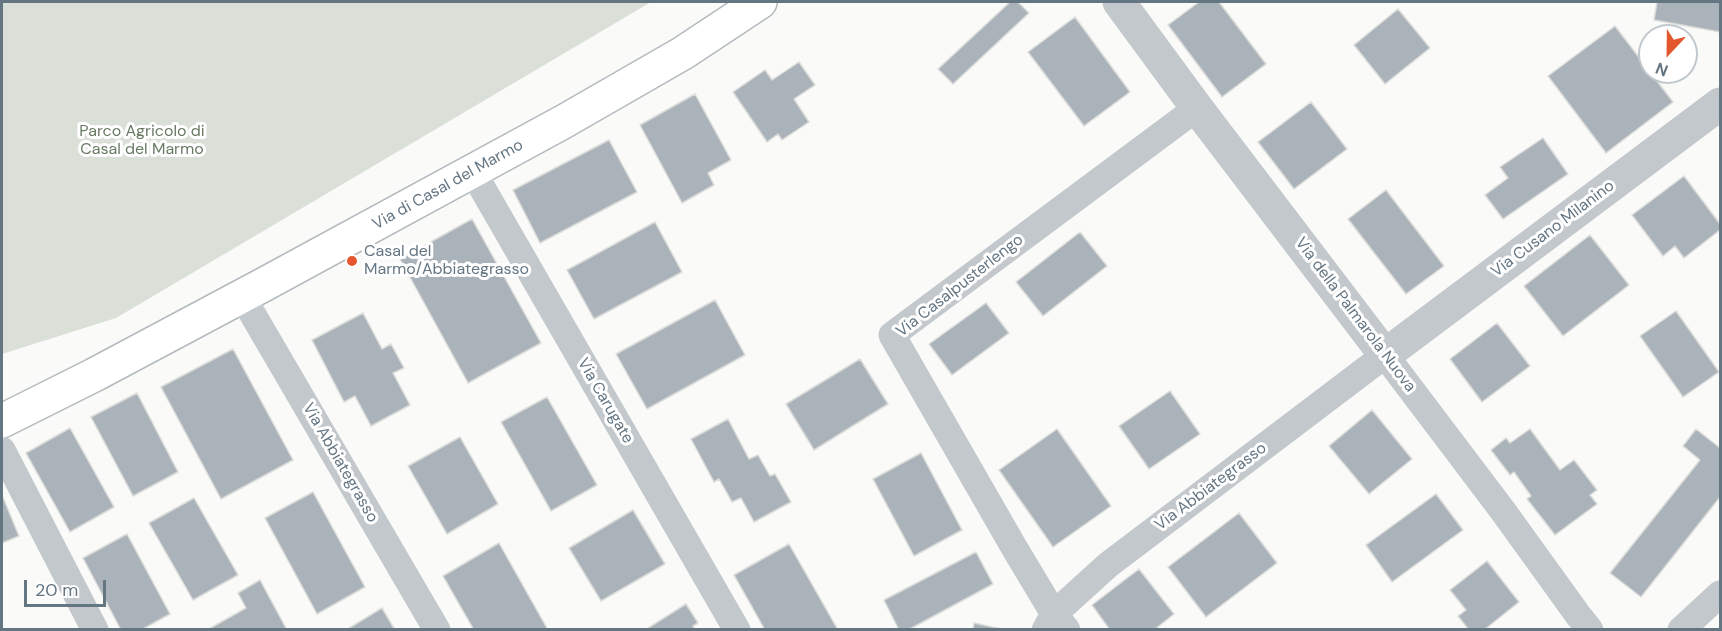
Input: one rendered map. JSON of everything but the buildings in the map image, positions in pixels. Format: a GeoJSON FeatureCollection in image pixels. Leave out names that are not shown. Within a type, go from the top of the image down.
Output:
{"type":"FeatureCollection","features":[{"type":"Feature","properties":{"kind":"main road","name":"Via di Casal del Marmo"},"geometry":{"type":"LineString","coordinates":[[2,421],[94,375],[473,172],[654,71],[760,2]]}},
{"type":"Feature","properties":{"kind":"street","name":"Via della Palmarola Nuova"},"geometry":{"type":"LineString","coordinates":[[1119,2],[1590,630]]}},
{"type":"Feature","properties":{"kind":"street","name":"Via Cusano Milanino"},"geometry":{"type":"LineString","coordinates":[[1385,355],[1720,104]]}},
{"type":"Feature","properties":{"kind":"street","name":"Via Casalpusterlengo"},"geometry":{"type":"LineString","coordinates":[[1056,624],[892,335],[1197,108]]}},
{"type":"Feature","properties":{"kind":"street","name":"Via Carugate"},"geometry":{"type":"LineString","coordinates":[[473,172],[737,630]]}},
{"type":"Feature","properties":{"kind":"street","name":"Via Abbiategrasso"},"geometry":{"type":"LineString","coordinates":[[243,296],[437,630]]}},
{"type":"Feature","properties":{"kind":"street","name":"Via Abbiategrasso"},"geometry":{"type":"LineString","coordinates":[[1056,624],[1108,565],[1385,355]]}},
{"type":"Feature","properties":{"kind":"street"},"geometry":{"type":"LineString","coordinates":[[2,450],[95,630]]}},
{"type":"Feature","properties":{"kind":"street"},"geometry":{"type":"LineString","coordinates":[[1681,630],[1720,594]]}},
{"type":"Feature","properties":{"kind":"green space","name":"Parco Agricolo di Casal del Marmo"},"geometry":{"type":"Polygon","coordinates":[[[2,2],[651,2],[116,318],[2,354],[2,2]]]}},
{"type":"Feature","properties":{"kind":"place","name":"Casal del Marmo/Abbiategrasso"},"geometry":{"type":"Point","coordinates":[352,261]}}]}
